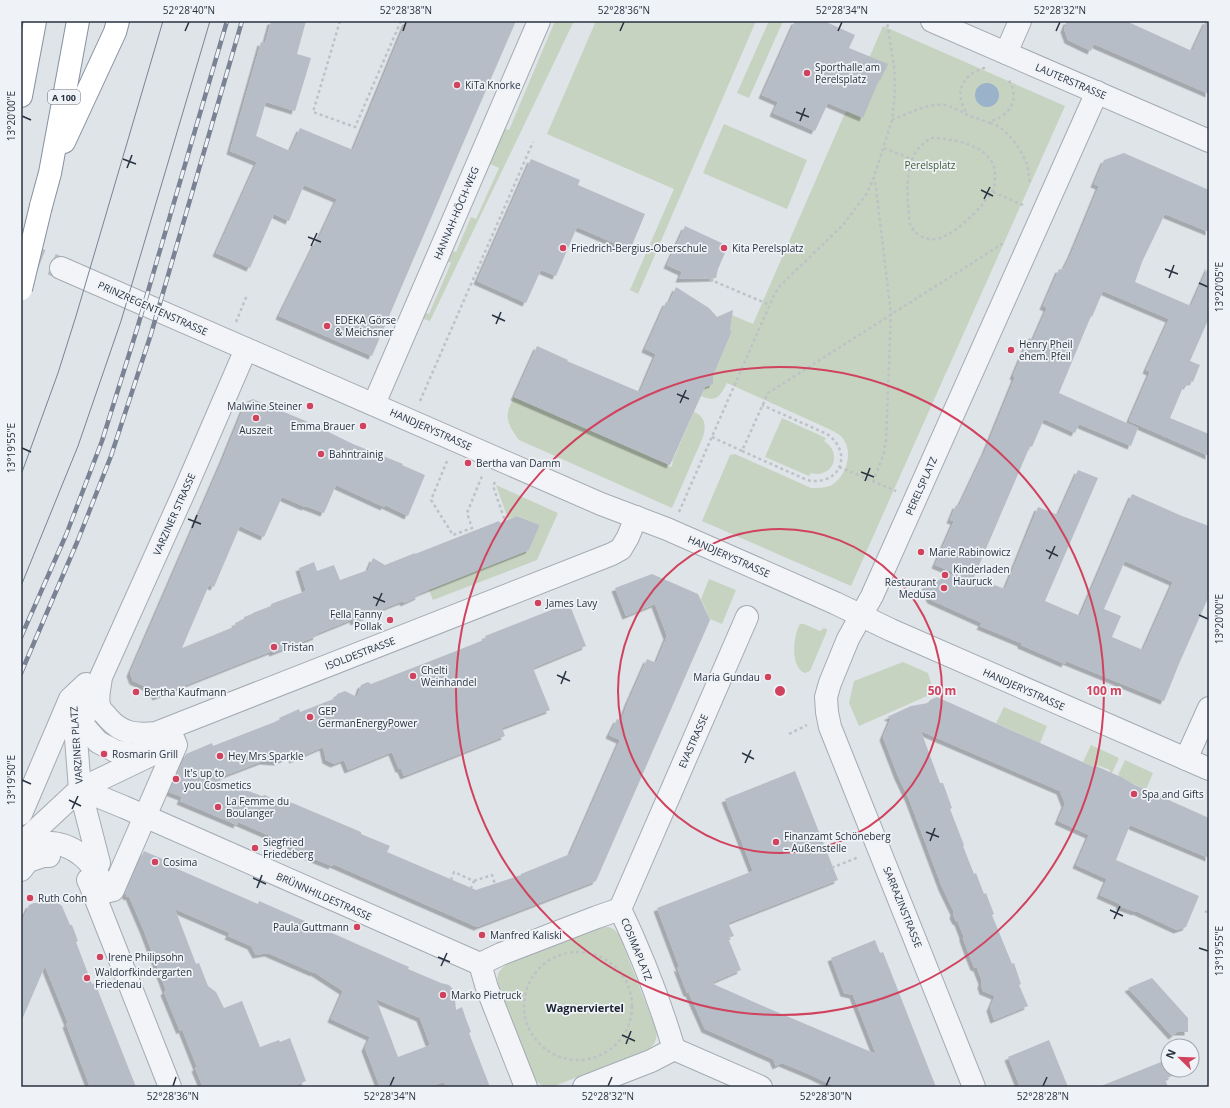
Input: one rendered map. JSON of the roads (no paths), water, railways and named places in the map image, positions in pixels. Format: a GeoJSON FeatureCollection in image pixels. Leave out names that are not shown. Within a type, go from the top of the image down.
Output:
{"type":"FeatureCollection","features":[{"type":"Feature","properties":{"kind":"highway"},"geometry":{"type":"LineString","coordinates":[[21,96],[35,21]]}},
{"type":"Feature","properties":{"kind":"highway","name":"A 100"},"geometry":{"type":"LineString","coordinates":[[21,289],[50,173],[78,21]]}},
{"type":"Feature","properties":{"kind":"highway"},"geometry":{"type":"LineString","coordinates":[[50,173],[115,32],[118,21]]}},
{"type":"Feature","properties":{"kind":"street","name":"HANNAH-HÖCH-WEG"},"geometry":{"type":"LineString","coordinates":[[374,404],[539,21]]}},
{"type":"Feature","properties":{"kind":"street","name":"LAUTERSTRASSE"},"geometry":{"type":"LineString","coordinates":[[932,21],[1209,141]]}},
{"type":"Feature","properties":{"kind":"street"},"geometry":{"type":"LineString","coordinates":[[1006,53],[1020,21]]}},
{"type":"Feature","properties":{"kind":"street","name":"PERELSPLATZ"},"geometry":{"type":"LineString","coordinates":[[861,616],[872,596],[1097,92]]}},
{"type":"Feature","properties":{"kind":"street","name":"PRINZREGENTENSTRASSE"},"geometry":{"type":"LineString","coordinates":[[61,268],[246,349]]}},
{"type":"Feature","properties":{"kind":"street","name":"HANDJERYSTRASSE"},"geometry":{"type":"LineString","coordinates":[[246,349],[601,504],[667,530],[1209,769]]}},
{"type":"Feature","properties":{"kind":"street","name":"VARZINER STRASSE"},"geometry":{"type":"LineString","coordinates":[[101,677],[185,490],[246,349]]}},
{"type":"Feature","properties":{"kind":"street","name":"ISOLDESTRASSE"},"geometry":{"type":"LineString","coordinates":[[101,677],[99,698],[100,708],[116,726],[139,735],[156,733],[612,554],[621,549],[628,537],[636,517]]}},
{"type":"Feature","properties":{"kind":"street","name":"SARRAZINSTRASSE"},"geometry":{"type":"LineString","coordinates":[[861,616],[845,646],[826,697],[830,727],[974,1087]]}},
{"type":"Feature","properties":{"kind":"street","name":"EVASTRASSE"},"geometry":{"type":"LineString","coordinates":[[620,909],[747,617]]}},
{"type":"Feature","properties":{"kind":"street","name":"VARZINER PLATZ"},"geometry":{"type":"LineString","coordinates":[[21,814],[70,699],[72,699],[86,684],[85,698],[89,715],[95,726],[108,738],[123,744],[137,747],[152,746],[162,748]]}},
{"type":"Feature","properties":{"kind":"street","name":"VARZINER PLATZ"},"geometry":{"type":"LineString","coordinates":[[72,699],[80,789],[102,882]]}},
{"type":"Feature","properties":{"kind":"street"},"geometry":{"type":"LineString","coordinates":[[1186,760],[1209,708]]}},
{"type":"Feature","properties":{"kind":"street"},"geometry":{"type":"LineString","coordinates":[[21,870],[28,861],[43,856],[58,855],[71,862],[83,874],[90,884],[102,882],[113,890],[137,814],[162,748]]}},
{"type":"Feature","properties":{"kind":"street","name":"VARZINER PLATZ"},"geometry":{"type":"LineString","coordinates":[[22,846],[80,789],[162,748]]}},
{"type":"Feature","properties":{"kind":"street","name":"VARZINER PLATZ"},"geometry":{"type":"LineString","coordinates":[[80,789],[137,814]]}},
{"type":"Feature","properties":{"kind":"street","name":"BRÜNNHILDESTRASSE"},"geometry":{"type":"LineString","coordinates":[[137,814],[480,964]]}},
{"type":"Feature","properties":{"kind":"street","name":"VARZINER PLATZ"},"geometry":{"type":"LineString","coordinates":[[22,846],[29,847],[38,843],[49,842],[59,844],[84,857],[102,882]]}},
{"type":"Feature","properties":{"kind":"street"},"geometry":{"type":"LineString","coordinates":[[102,882],[170,1087]]}},
{"type":"Feature","properties":{"kind":"street","name":"COSIMAPLATZ"},"geometry":{"type":"LineString","coordinates":[[480,964],[501,954],[597,916],[620,909],[630,930],[664,1018],[674,1049]]}},
{"type":"Feature","properties":{"kind":"street"},"geometry":{"type":"LineString","coordinates":[[480,964],[487,988],[526,1087]]}},
{"type":"Feature","properties":{"kind":"street"},"geometry":{"type":"LineString","coordinates":[[584,1087],[652,1061],[674,1049],[761,1087]]}},
{"type":"Feature","properties":{"kind":"water"},"geometry":{"type":"Polygon","coordinates":[[[987,83],[995,87],[999,95],[995,103],[987,107],[979,103],[975,95],[979,87],[987,83]]]}},
{"type":"Feature","properties":{"kind":"tunnel"},"geometry":{"type":"LineString","coordinates":[[21,252],[61,268]]}},
{"type":"Feature","properties":{"kind":"tram line"},"geometry":{"type":"LineString","coordinates":[[21,475],[58,373],[76,316],[163,21]]}},
{"type":"Feature","properties":{"kind":"tram line"},"geometry":{"type":"LineString","coordinates":[[21,586],[78,446],[121,321],[210,21]]}},
{"type":"Feature","properties":{"kind":"railway"},"geometry":{"type":"LineString","coordinates":[[21,637],[66,535],[102,441],[137,329],[227,21]]}},
{"type":"Feature","properties":{"kind":"railway"},"geometry":{"type":"LineString","coordinates":[[21,673],[78,540],[111,456],[151,334],[242,21]]}},
{"type":"Feature","properties":{"kind":"place","name":"Sporthalle am Perelsplatz"},"geometry":{"type":"Point","coordinates":[807,73]}},
{"type":"Feature","properties":{"kind":"place","name":"KiTa Knorke"},"geometry":{"type":"Point","coordinates":[457,85]}},
{"type":"Feature","properties":{"kind":"place","name":"Friedrich-Bergius-Oberschule"},"geometry":{"type":"Point","coordinates":[563,248]}},
{"type":"Feature","properties":{"kind":"place","name":"Kita Perelsplatz"},"geometry":{"type":"Point","coordinates":[724,248]}},
{"type":"Feature","properties":{"kind":"place","name":"EDEKA Görse & Meichsner"},"geometry":{"type":"Point","coordinates":[327,326]}},
{"type":"Feature","properties":{"kind":"place","name":"Henry Pheil ehem. Pfeil"},"geometry":{"type":"Point","coordinates":[1011,350]}},
{"type":"Feature","properties":{"kind":"place","name":"Malwine Steiner"},"geometry":{"type":"Point","coordinates":[310,406]}},
{"type":"Feature","properties":{"kind":"place","name":"Auszeit"},"geometry":{"type":"Point","coordinates":[256,418]}},
{"type":"Feature","properties":{"kind":"place","name":"Emma Brauer"},"geometry":{"type":"Point","coordinates":[363,426]}},
{"type":"Feature","properties":{"kind":"place","name":"Bahntrainig"},"geometry":{"type":"Point","coordinates":[321,454]}},
{"type":"Feature","properties":{"kind":"place","name":"Bertha van Damm"},"geometry":{"type":"Point","coordinates":[468,463]}},
{"type":"Feature","properties":{"kind":"place","name":"Marie Rabinowicz"},"geometry":{"type":"Point","coordinates":[921,552]}},
{"type":"Feature","properties":{"kind":"place","name":"Kinderladen Hauruck"},"geometry":{"type":"Point","coordinates":[945,575]}},
{"type":"Feature","properties":{"kind":"place","name":"Restaurant Medusa"},"geometry":{"type":"Point","coordinates":[944,588]}},
{"type":"Feature","properties":{"kind":"place","name":"James Lavy"},"geometry":{"type":"Point","coordinates":[538,603]}},
{"type":"Feature","properties":{"kind":"place","name":"Fella Fanny Pollak"},"geometry":{"type":"Point","coordinates":[390,620]}},
{"type":"Feature","properties":{"kind":"place","name":"Tristan"},"geometry":{"type":"Point","coordinates":[274,647]}},
{"type":"Feature","properties":{"kind":"place","name":"Chelti Weinhandel"},"geometry":{"type":"Point","coordinates":[413,676]}},
{"type":"Feature","properties":{"kind":"place","name":"Maria Gundau"},"geometry":{"type":"Point","coordinates":[768,677]}},
{"type":"Feature","properties":{"kind":"place","name":"Bertha Kaufmann"},"geometry":{"type":"Point","coordinates":[136,692]}},
{"type":"Feature","properties":{"kind":"place","name":"GEP GermanEnergyPower"},"geometry":{"type":"Point","coordinates":[310,717]}},
{"type":"Feature","properties":{"kind":"place","name":"Rosmarin Grill"},"geometry":{"type":"Point","coordinates":[104,754]}},
{"type":"Feature","properties":{"kind":"place","name":"Hey Mrs Sparkle"},"geometry":{"type":"Point","coordinates":[220,756]}},
{"type":"Feature","properties":{"kind":"place","name":"It's up to you Cosmetics"},"geometry":{"type":"Point","coordinates":[176,779]}},
{"type":"Feature","properties":{"kind":"place","name":"Spa and Gifts"},"geometry":{"type":"Point","coordinates":[1134,794]}},
{"type":"Feature","properties":{"kind":"place","name":"La Femme du Boulanger"},"geometry":{"type":"Point","coordinates":[218,807]}},
{"type":"Feature","properties":{"kind":"place","name":"Finanzamt Schöneberg – Außenstelle"},"geometry":{"type":"Point","coordinates":[776,842]}},
{"type":"Feature","properties":{"kind":"place","name":"Siegfried Friedeberg"},"geometry":{"type":"Point","coordinates":[255,848]}},
{"type":"Feature","properties":{"kind":"place","name":"Cosima"},"geometry":{"type":"Point","coordinates":[155,862]}},
{"type":"Feature","properties":{"kind":"place","name":"Ruth Cohn"},"geometry":{"type":"Point","coordinates":[30,898]}},
{"type":"Feature","properties":{"kind":"place","name":"Paula Guttmann"},"geometry":{"type":"Point","coordinates":[357,927]}},
{"type":"Feature","properties":{"kind":"place","name":"Manfred Kaliski"},"geometry":{"type":"Point","coordinates":[482,935]}},
{"type":"Feature","properties":{"kind":"place","name":"Irene Philipsohn"},"geometry":{"type":"Point","coordinates":[100,957]}},
{"type":"Feature","properties":{"kind":"place","name":"Waldorfkindergarten Friedenau"},"geometry":{"type":"Point","coordinates":[87,978]}},
{"type":"Feature","properties":{"kind":"place","name":"Marko Pietruck"},"geometry":{"type":"Point","coordinates":[443,995]}},
{"type":"Feature","properties":{"kind":"district","name":"Wagnerviertel"},"geometry":{"type":"Point","coordinates":[585,1007]}},
{"type":"Feature","properties":{"kind":"park label","name":"Perelsplatz"},"geometry":{"type":"Point","coordinates":[930,165]}}]}
